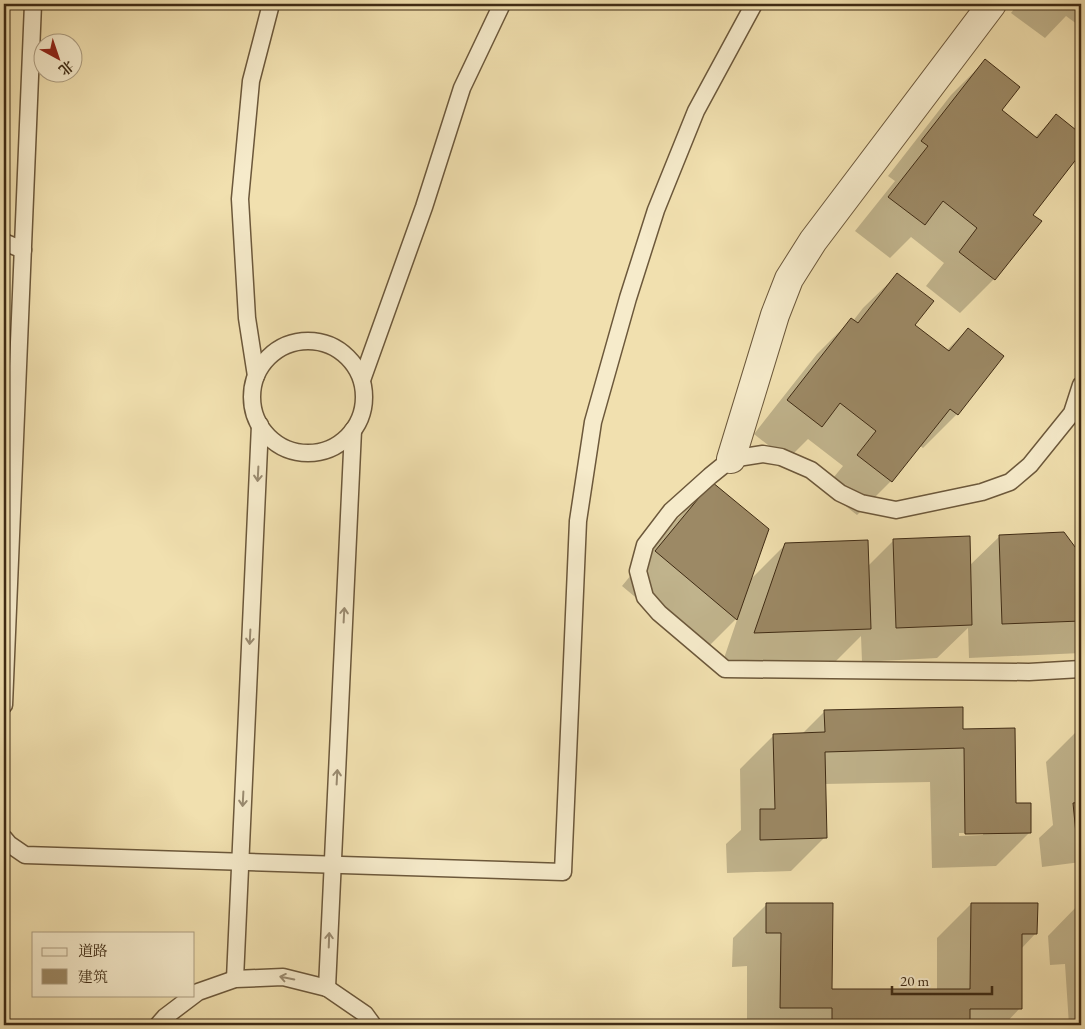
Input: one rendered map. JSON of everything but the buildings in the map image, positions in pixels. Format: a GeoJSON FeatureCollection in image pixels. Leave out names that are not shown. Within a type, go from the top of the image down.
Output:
{"type":"FeatureCollection","features":[{"type":"Feature","properties":{"kind":"street"},"geometry":{"type":"LineString","coordinates":[[731,460],[775,315],[789,279],[818,233],[992,4]]}},
{"type":"Feature","properties":{"kind":"lane"},"geometry":{"type":"LineString","coordinates":[[4,706],[33,4]]}},
{"type":"Feature","properties":{"kind":"lane"},"geometry":{"type":"LineString","coordinates":[[256,376],[247,318],[240,200],[251,82],[271,4]]}},
{"type":"Feature","properties":{"kind":"lane"},"geometry":{"type":"LineString","coordinates":[[362,380],[424,207],[462,88],[502,4]]}},
{"type":"Feature","properties":{"kind":"lane"},"geometry":{"type":"LineString","coordinates":[[4,838],[9,844],[25,855],[563,872],[578,521],[594,422],[628,298],[656,210],[696,111],[754,4]]}},
{"type":"Feature","properties":{"kind":"lane"},"geometry":{"type":"LineString","coordinates":[[4,242],[23,250]]}},
{"type":"Feature","properties":{"kind":"lane"},"geometry":{"type":"LineString","coordinates":[[327,988],[354,430],[361,414],[364,398],[362,380],[354,365],[343,352],[328,344],[311,341],[294,342],[278,350],[265,361],[256,376],[252,393],[253,410],[260,426],[268,436],[280,445],[305,453],[319,452],[332,448],[354,430]]}},
{"type":"Feature","properties":{"kind":"lane"},"geometry":{"type":"LineString","coordinates":[[1081,385],[1072,412],[1030,465],[1010,482],[982,492],[896,510],[861,504],[840,493],[811,470],[781,457],[763,454],[731,460],[671,511],[645,545],[638,571],[645,597],[659,613],[725,669],[1029,672],[1081,669]]}},
{"type":"Feature","properties":{"kind":"lane"},"geometry":{"type":"LineString","coordinates":[[236,979],[260,426]]}},
{"type":"Feature","properties":{"kind":"lane"},"geometry":{"type":"LineString","coordinates":[[195,994],[236,979],[282,977],[327,988],[365,1014],[373,1025]]}},
{"type":"Feature","properties":{"kind":"lane"},"geometry":{"type":"LineString","coordinates":[[158,1025],[164,1016],[192,996]]}}]}
